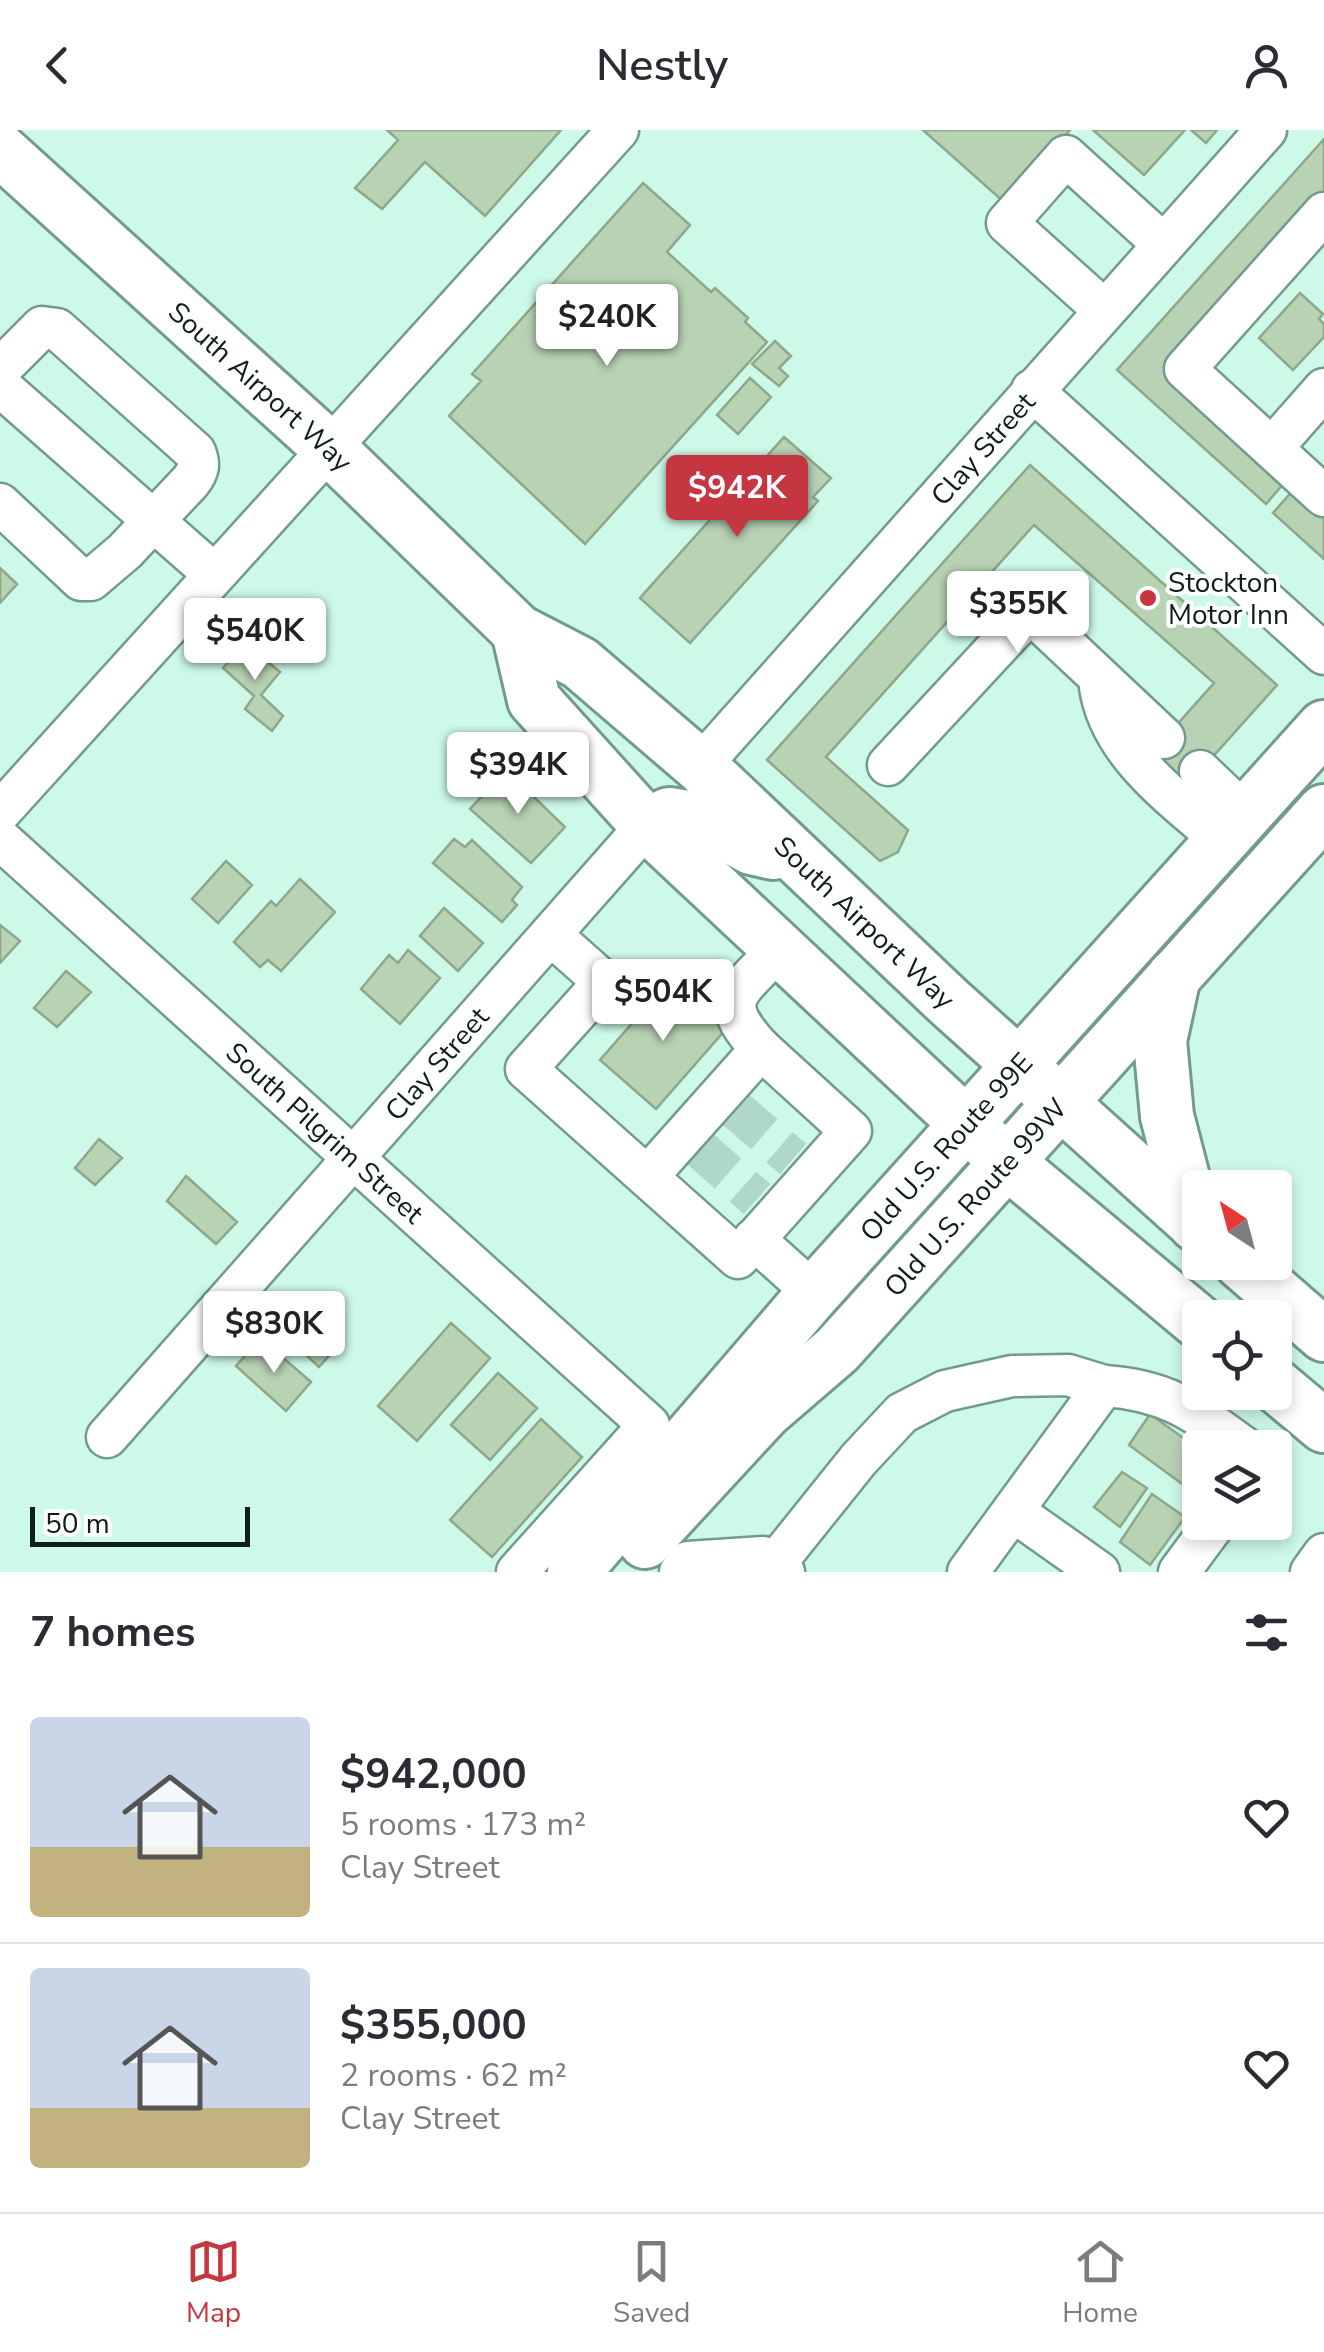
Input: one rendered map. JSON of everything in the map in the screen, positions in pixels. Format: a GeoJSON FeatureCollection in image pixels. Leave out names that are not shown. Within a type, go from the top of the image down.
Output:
{"type":"FeatureCollection","features":[{"type":"Feature","properties":{"kind":"main road","name":"South Airport Way"},"geometry":{"type":"LineString","coordinates":[[0,150],[328,447],[518,631],[580,663],[700,766],[1060,1104],[1182,1212]]}},
{"type":"Feature","properties":{"kind":"main road"},"geometry":{"type":"LineString","coordinates":[[518,631],[534,700],[647,826],[1007,1162],[1182,1308]]}},
{"type":"Feature","properties":{"kind":"main road"},"geometry":{"type":"LineString","coordinates":[[548,716],[586,720],[646,761],[671,770],[686,771],[700,766]]}},
{"type":"Feature","properties":{"kind":"main road","name":"Old U.S. Route 99E"},"geometry":{"type":"LineString","coordinates":[[574,1572],[814,1293],[1324,727]]}},
{"type":"Feature","properties":{"kind":"main road","name":"Old U.S. Route 99W"},"geometry":{"type":"LineString","coordinates":[[616,1572],[765,1412],[837,1350],[1324,811]]}},
{"type":"Feature","properties":{"kind":"main road"},"geometry":{"type":"LineString","coordinates":[[647,826],[669,814],[700,819],[751,848],[799,860]]}},
{"type":"Feature","properties":{"kind":"main road"},"geometry":{"type":"LineString","coordinates":[[1174,976],[1160,1041],[1167,1116],[1182,1170]]}},
{"type":"Feature","properties":{"kind":"main road"},"geometry":{"type":"LineString","coordinates":[[1261,1280],[1324,1335]]}},
{"type":"Feature","properties":{"kind":"main road"},"geometry":{"type":"LineString","coordinates":[[1292,1399],[1324,1426]]}},
{"type":"Feature","properties":{"kind":"street"},"geometry":{"type":"LineString","coordinates":[[0,812],[618,130]]}},
{"type":"Feature","properties":{"kind":"street","name":"Clay Street"},"geometry":{"type":"LineString","coordinates":[[700,766],[1266,130]]}},
{"type":"Feature","properties":{"kind":"street"},"geometry":{"type":"LineString","coordinates":[[1104,310],[1007,224],[1066,156],[1163,244]]}},
{"type":"Feature","properties":{"kind":"street"},"geometry":{"type":"LineString","coordinates":[[1324,213],[1185,369],[1324,496]]}},
{"type":"Feature","properties":{"kind":"street"},"geometry":{"type":"LineString","coordinates":[[0,369],[42,327],[58,329],[195,452],[199,462],[198,473],[155,521],[91,580],[81,580],[0,504]]}},
{"type":"Feature","properties":{"kind":"street"},"geometry":{"type":"LineString","coordinates":[[0,386],[214,574]]}},
{"type":"Feature","properties":{"kind":"street"},"geometry":{"type":"LineString","coordinates":[[1272,448],[1324,389]]}},
{"type":"Feature","properties":{"kind":"street"},"geometry":{"type":"LineString","coordinates":[[1032,390],[1324,654]]}},
{"type":"Feature","properties":{"kind":"street"},"geometry":{"type":"LineString","coordinates":[[888,765],[1030,612],[1164,738]]}},
{"type":"Feature","properties":{"kind":"street"},"geometry":{"type":"LineString","coordinates":[[1099,676],[1102,700],[1133,760],[1234,828]]}},
{"type":"Feature","properties":{"kind":"street"},"geometry":{"type":"LineString","coordinates":[[1200,771],[1234,828]]}},
{"type":"Feature","properties":{"kind":"street","name":"Clay Street"},"geometry":{"type":"LineString","coordinates":[[107,1437],[647,826]]}},
{"type":"Feature","properties":{"kind":"street","name":"South Pilgrim Street"},"geometry":{"type":"LineString","coordinates":[[0,838],[649,1424],[518,1572]]}},
{"type":"Feature","properties":{"kind":"street"},"geometry":{"type":"LineString","coordinates":[[551,934],[604,982],[526,1069],[738,1258],[762,1218],[802,1167],[851,1131],[761,1050],[733,1010],[736,998],[779,948]]}},
{"type":"Feature","properties":{"kind":"street"},"geometry":{"type":"LineString","coordinates":[[647,1177],[691,1141],[727,1102],[761,1050]]}},
{"type":"Feature","properties":{"kind":"street"},"geometry":{"type":"LineString","coordinates":[[762,1218],[814,1293]]}},
{"type":"Feature","properties":{"kind":"street"},"geometry":{"type":"LineString","coordinates":[[680,1572],[688,1562],[763,1557],[779,1568],[859,1460],[902,1413],[946,1391],[1012,1376],[1068,1375],[1185,1405],[1220,1430]]}},
{"type":"Feature","properties":{"kind":"street"},"geometry":{"type":"LineString","coordinates":[[968,1572],[1104,1386]]}},
{"type":"Feature","properties":{"kind":"street"},"geometry":{"type":"LineString","coordinates":[[1013,1511],[1099,1572]]}},
{"type":"Feature","properties":{"kind":"street"},"geometry":{"type":"LineString","coordinates":[[1179,1572],[1203,1540]]}},
{"type":"Feature","properties":{"kind":"street"},"geometry":{"type":"LineString","coordinates":[[1311,1572],[1324,1554]]}},
{"type":"Feature","properties":{"kind":"building"},"geometry":{"type":"Polygon","coordinates":[[[387,130],[561,130],[485,216],[425,162],[382,209],[355,188],[398,140],[387,130]]]}},
{"type":"Feature","properties":{"kind":"building"},"geometry":{"type":"Polygon","coordinates":[[[923,130],[1070,130],[1005,203],[923,130]]]}},
{"type":"Feature","properties":{"kind":"building"},"geometry":{"type":"Polygon","coordinates":[[[1093,130],[1185,130],[1144,175],[1093,130]]]}},
{"type":"Feature","properties":{"kind":"building"},"geometry":{"type":"Polygon","coordinates":[[[1191,130],[1217,130],[1206,143],[1191,130]]]}},
{"type":"Feature","properties":{"kind":"building"},"geometry":{"type":"Polygon","coordinates":[[[1324,139],[1324,192],[1167,367],[1290,476],[1266,504],[1117,370],[1324,139]]]}},
{"type":"Feature","properties":{"kind":"building"},"geometry":{"type":"Polygon","coordinates":[[[643,183],[690,225],[667,252],[711,292],[715,288],[767,342],[585,544],[449,416],[481,381],[472,374],[643,183]]]}},
{"type":"Feature","properties":{"kind":"building"},"geometry":{"type":"Polygon","coordinates":[[[1300,293],[1323,314],[1319,319],[1324,324],[1324,337],[1293,370],[1259,338],[1300,293]]]}},
{"type":"Feature","properties":{"kind":"building"},"geometry":{"type":"Polygon","coordinates":[[[775,341],[791,356],[779,368],[788,376],[779,386],[752,364],[775,341]]]}},
{"type":"Feature","properties":{"kind":"building"},"geometry":{"type":"Polygon","coordinates":[[[750,378],[771,397],[738,434],[717,415],[750,378]]]}},
{"type":"Feature","properties":{"kind":"building"},"geometry":{"type":"Polygon","coordinates":[[[784,437],[831,478],[813,497],[818,501],[690,643],[640,598],[784,437]]]}},
{"type":"Feature","properties":{"kind":"building","name":"Stockton Motor Inn"},"geometry":{"type":"Polygon","coordinates":[[[1030,465],[1277,685],[1184,789],[1148,757],[1214,683],[1034,525],[826,757],[908,830],[898,852],[880,861],[767,760],[1030,465]]]}},
{"type":"Feature","properties":{"kind":"building"},"geometry":{"type":"Polygon","coordinates":[[[1296,487],[1324,511],[1324,559],[1273,513],[1296,487]]]}},
{"type":"Feature","properties":{"kind":"building"},"geometry":{"type":"Polygon","coordinates":[[[0,568],[17,584],[0,603],[0,568]]]}},
{"type":"Feature","properties":{"kind":"building"},"geometry":{"type":"Polygon","coordinates":[[[245,643],[280,672],[261,695],[283,716],[272,731],[245,709],[254,696],[223,668],[245,643]]]}},
{"type":"Feature","properties":{"kind":"building"},"geometry":{"type":"Polygon","coordinates":[[[506,770],[565,827],[531,863],[470,809],[506,770]]]}},
{"type":"Feature","properties":{"kind":"building"},"geometry":{"type":"Polygon","coordinates":[[[454,839],[465,847],[472,840],[522,887],[512,900],[517,905],[502,922],[433,863],[454,839]]]}},
{"type":"Feature","properties":{"kind":"building"},"geometry":{"type":"Polygon","coordinates":[[[226,861],[252,885],[218,923],[192,899],[226,861]]]}},
{"type":"Feature","properties":{"kind":"building"},"geometry":{"type":"Polygon","coordinates":[[[300,879],[335,912],[281,971],[268,960],[260,967],[234,942],[271,901],[276,906],[300,879]]]}},
{"type":"Feature","properties":{"kind":"building"},"geometry":{"type":"Polygon","coordinates":[[[444,908],[483,943],[458,971],[420,936],[444,908]]]}},
{"type":"Feature","properties":{"kind":"building"},"geometry":{"type":"Polygon","coordinates":[[[0,925],[20,941],[0,963],[0,925]]]}},
{"type":"Feature","properties":{"kind":"building"},"geometry":{"type":"Polygon","coordinates":[[[408,950],[440,978],[400,1024],[361,989],[389,955],[398,963],[408,950]]]}},
{"type":"Feature","properties":{"kind":"building"},"geometry":{"type":"Polygon","coordinates":[[[66,971],[91,992],[57,1027],[34,1008],[66,971]]]}},
{"type":"Feature","properties":{"kind":"building"},"geometry":{"type":"Polygon","coordinates":[[[670,980],[726,1029],[656,1109],[600,1060],[670,980]]]}},
{"type":"Feature","properties":{"kind":"building"},"geometry":{"type":"Polygon","coordinates":[[[99,1139],[122,1158],[95,1185],[75,1168],[99,1139]]]}},
{"type":"Feature","properties":{"kind":"building"},"geometry":{"type":"Polygon","coordinates":[[[186,1176],[237,1222],[216,1244],[167,1201],[186,1176]]]}},
{"type":"Feature","properties":{"kind":"building"},"geometry":{"type":"Polygon","coordinates":[[[304,1302],[344,1339],[319,1367],[279,1330],[304,1302]]]}},
{"type":"Feature","properties":{"kind":"building"},"geometry":{"type":"Polygon","coordinates":[[[451,1323],[490,1358],[417,1441],[378,1406],[451,1323]]]}},
{"type":"Feature","properties":{"kind":"building"},"geometry":{"type":"Polygon","coordinates":[[[266,1343],[311,1382],[286,1411],[236,1366],[250,1350],[255,1355],[266,1343]]]}},
{"type":"Feature","properties":{"kind":"building"},"geometry":{"type":"Polygon","coordinates":[[[498,1373],[537,1408],[490,1460],[451,1425],[498,1373]]]}},
{"type":"Feature","properties":{"kind":"building"},"geometry":{"type":"Polygon","coordinates":[[[1150,1414],[1182,1437],[1182,1484],[1129,1445],[1150,1414]]]}},
{"type":"Feature","properties":{"kind":"building"},"geometry":{"type":"Polygon","coordinates":[[[541,1419],[582,1457],[492,1557],[450,1520],[541,1419]]]}},
{"type":"Feature","properties":{"kind":"building"},"geometry":{"type":"Polygon","coordinates":[[[1122,1472],[1147,1488],[1120,1527],[1094,1507],[1122,1472]]]}},
{"type":"Feature","properties":{"kind":"building"},"geometry":{"type":"Polygon","coordinates":[[[1152,1494],[1182,1515],[1182,1521],[1150,1565],[1120,1542],[1152,1494]]]}},
{"type":"Feature","properties":{"kind":"tunnel"},"geometry":{"type":"LineString","coordinates":[[734,1108],[793,1159]]}},
{"type":"Feature","properties":{"kind":"tunnel"},"geometry":{"type":"LineString","coordinates":[[698,1147],[757,1199]]}},
{"type":"Feature","properties":{"kind":"place","name":"Stockton Motor Inn"},"geometry":{"type":"Point","coordinates":[1148,598]}}]}
